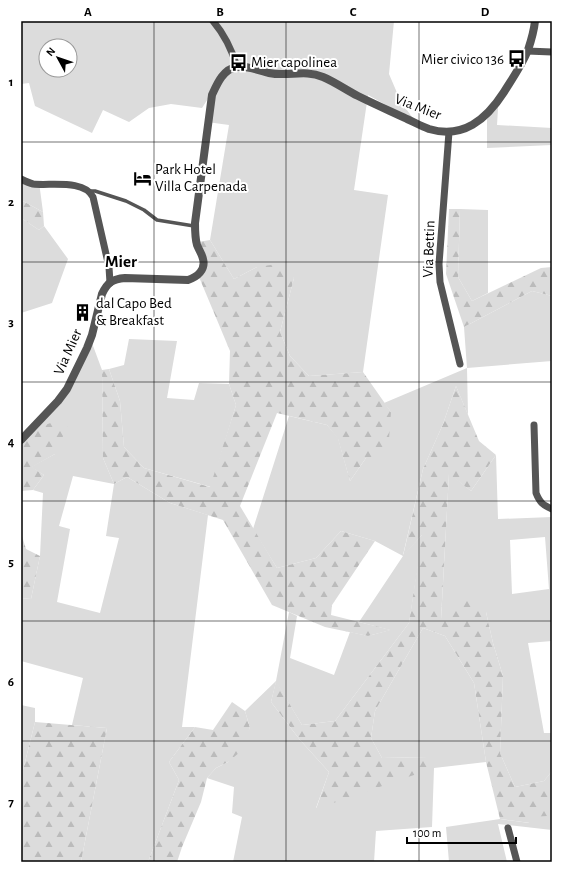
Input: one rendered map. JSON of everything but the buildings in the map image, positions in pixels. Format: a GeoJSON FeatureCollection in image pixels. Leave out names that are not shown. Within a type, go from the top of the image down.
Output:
{"type":"FeatureCollection","features":[{"type":"Feature","properties":{"kind":"street"},"geometry":{"type":"LineString","coordinates":[[21,179],[33,184],[74,185],[89,191],[93,197],[101,226],[109,267],[110,283],[118,279],[182,280],[197,276],[204,264],[195,238],[195,226],[212,95],[219,81],[226,72],[238,67],[231,50],[213,21]]}},
{"type":"Feature","properties":{"kind":"street","name":"Via Mier"},"geometry":{"type":"LineString","coordinates":[[238,67],[272,74],[316,74],[415,123],[430,129],[449,132],[474,125],[485,116],[500,97],[518,69],[527,51],[536,21]]}},
{"type":"Feature","properties":{"kind":"street"},"geometry":{"type":"LineString","coordinates":[[527,51],[552,52]]}},
{"type":"Feature","properties":{"kind":"street","name":"Via Bettin"},"geometry":{"type":"LineString","coordinates":[[449,132],[439,264],[440,282],[460,364]]}},
{"type":"Feature","properties":{"kind":"street","name":"Via Mier"},"geometry":{"type":"LineString","coordinates":[[21,440],[58,401],[67,389],[90,342],[102,294],[110,283]]}},
{"type":"Feature","properties":{"kind":"street"},"geometry":{"type":"LineString","coordinates":[[534,426],[536,493],[538,499],[543,505],[552,509]]}},
{"type":"Feature","properties":{"kind":"street"},"geometry":{"type":"LineString","coordinates":[[508,828],[517,862]]}},
{"type":"Feature","properties":{"kind":"lane"},"geometry":{"type":"LineString","coordinates":[[89,191],[95,191],[126,201],[144,210],[158,220],[195,226]]}},
{"type":"Feature","properties":{"kind":"green space"},"geometry":{"type":"Polygon","coordinates":[[[21,21],[394,21],[389,74],[401,102],[415,121],[368,95],[354,190],[388,195],[363,372],[309,376],[290,356],[280,332],[294,278],[257,267],[234,279],[210,240],[229,125],[207,122],[211,94],[202,108],[171,104],[149,108],[129,122],[103,110],[92,133],[35,106],[29,83],[21,84],[21,21]]]}},
{"type":"Feature","properties":{"kind":"green space"},"geometry":{"type":"Polygon","coordinates":[[[499,93],[497,125],[552,128],[552,145],[487,148],[487,119],[499,93]]]}},
{"type":"Feature","properties":{"kind":"green space"},"geometry":{"type":"Polygon","coordinates":[[[21,177],[39,182],[43,212],[21,200],[21,177]]]}},
{"type":"Feature","properties":{"kind":"green space"},"geometry":{"type":"Polygon","coordinates":[[[21,200],[43,212],[44,226],[39,230],[21,218],[21,200]]]}},
{"type":"Feature","properties":{"kind":"green space"},"geometry":{"type":"Polygon","coordinates":[[[449,209],[460,209],[458,277],[472,301],[541,268],[552,267],[552,296],[532,291],[464,327],[446,274],[449,209]]]}},
{"type":"Feature","properties":{"kind":"green space"},"geometry":{"type":"Polygon","coordinates":[[[460,209],[488,210],[488,293],[472,301],[458,277],[460,209]]]}},
{"type":"Feature","properties":{"kind":"green space"},"geometry":{"type":"Polygon","coordinates":[[[21,218],[39,230],[44,226],[68,259],[52,303],[21,313],[21,218]]]}},
{"type":"Feature","properties":{"kind":"green space"},"geometry":{"type":"Polygon","coordinates":[[[210,240],[234,279],[257,267],[277,264],[294,278],[280,332],[290,356],[309,376],[363,372],[391,412],[388,453],[366,458],[350,481],[338,439],[327,425],[277,413],[240,506],[277,568],[316,558],[341,531],[375,541],[332,605],[331,615],[391,630],[368,636],[325,627],[272,605],[223,520],[170,503],[127,477],[114,484],[103,458],[102,370],[109,369],[120,401],[124,447],[144,468],[210,487],[236,405],[229,384],[230,351],[199,277],[205,268],[198,242],[210,240]]]}},
{"type":"Feature","properties":{"kind":"green space"},"geometry":{"type":"Polygon","coordinates":[[[532,291],[552,296],[552,361],[467,368],[464,327],[532,291]]]}},
{"type":"Feature","properties":{"kind":"green space"},"geometry":{"type":"Polygon","coordinates":[[[129,339],[177,341],[167,398],[194,400],[199,383],[229,384],[236,405],[211,487],[144,468],[124,447],[120,401],[109,369],[124,365],[129,339]]]}},
{"type":"Feature","properties":{"kind":"green space"},"geometry":{"type":"Polygon","coordinates":[[[92,343],[102,370],[103,458],[114,484],[127,477],[170,503],[208,515],[182,727],[195,727],[169,762],[179,780],[148,862],[81,862],[107,728],[72,725],[83,678],[21,661],[21,598],[31,599],[40,556],[43,493],[33,490],[44,475],[31,467],[55,454],[32,430],[64,397],[92,343]],[[73,476],[59,526],[70,529],[57,602],[100,613],[119,538],[106,536],[114,484],[73,476]]]}},
{"type":"Feature","properties":{"kind":"green space"},"geometry":{"type":"Polygon","coordinates":[[[467,368],[468,415],[456,386],[443,424],[423,469],[403,555],[423,534],[409,623],[335,721],[302,725],[276,682],[271,702],[300,740],[329,772],[316,808],[427,757],[382,758],[371,738],[375,711],[423,628],[445,636],[474,683],[486,762],[434,768],[432,827],[376,831],[374,862],[233,862],[242,817],[232,813],[234,787],[207,778],[216,768],[228,762],[250,728],[245,711],[276,681],[289,612],[297,616],[290,658],[334,675],[350,632],[368,636],[390,630],[359,622],[403,556],[375,541],[341,531],[316,558],[277,568],[253,529],[289,416],[327,425],[338,438],[350,481],[366,458],[391,412],[384,403],[467,368]]]}},
{"type":"Feature","properties":{"kind":"green space"},"geometry":{"type":"Polygon","coordinates":[[[456,386],[479,441],[496,455],[471,491],[449,474],[441,619],[464,593],[486,612],[503,676],[500,753],[515,787],[544,781],[552,771],[552,794],[547,816],[529,817],[530,823],[500,819],[486,762],[474,683],[445,636],[423,628],[375,711],[371,738],[382,758],[427,757],[434,768],[316,809],[329,772],[300,740],[271,702],[276,681],[302,725],[335,721],[409,623],[422,535],[403,556],[423,469],[443,424],[456,386]]]}},
{"type":"Feature","properties":{"kind":"green space"},"geometry":{"type":"Polygon","coordinates":[[[61,419],[68,425],[55,454],[32,467],[44,475],[33,490],[21,491],[21,443],[32,430],[61,419]]]}},
{"type":"Feature","properties":{"kind":"green space"},"geometry":{"type":"Polygon","coordinates":[[[496,455],[498,519],[552,517],[552,641],[528,643],[544,733],[552,733],[552,771],[544,781],[515,787],[500,753],[503,676],[486,612],[441,620],[449,473],[471,491],[496,455]],[[545,537],[510,540],[512,594],[549,589],[545,537]]]}},
{"type":"Feature","properties":{"kind":"green space"},"geometry":{"type":"Polygon","coordinates":[[[21,536],[26,549],[40,556],[31,599],[21,598],[21,536]]]}},
{"type":"Feature","properties":{"kind":"green space"},"geometry":{"type":"Polygon","coordinates":[[[232,702],[245,711],[250,728],[240,752],[228,762],[216,768],[207,778],[201,802],[177,862],[148,862],[179,780],[169,762],[195,727],[213,730],[232,702]]]}},
{"type":"Feature","properties":{"kind":"green space"},"geometry":{"type":"Polygon","coordinates":[[[21,705],[35,708],[35,722],[21,778],[21,705]]]}},
{"type":"Feature","properties":{"kind":"green space"},"geometry":{"type":"Polygon","coordinates":[[[35,722],[107,728],[81,862],[21,862],[21,778],[35,722]]]}},
{"type":"Feature","properties":{"kind":"green space"},"geometry":{"type":"Polygon","coordinates":[[[552,794],[552,830],[498,824],[507,862],[449,862],[446,827],[500,819],[529,823],[529,817],[552,794]]]}},
{"type":"Feature","properties":{"kind":"place","name":"Mier civico 136"},"geometry":{"type":"Point","coordinates":[517,59]}},
{"type":"Feature","properties":{"kind":"place","name":"Mier capolinea"},"geometry":{"type":"Point","coordinates":[238,62]}},
{"type":"Feature","properties":{"kind":"place","name":"Park Hotel Villa Carpenada"},"geometry":{"type":"Point","coordinates":[142,178]}},
{"type":"Feature","properties":{"kind":"place","name":"dal Capo Bed & Breakfast"},"geometry":{"type":"Point","coordinates":[83,312]}},
{"type":"Feature","properties":{"kind":"district","name":"Mier"},"geometry":{"type":"Point","coordinates":[121,261]}}]}
